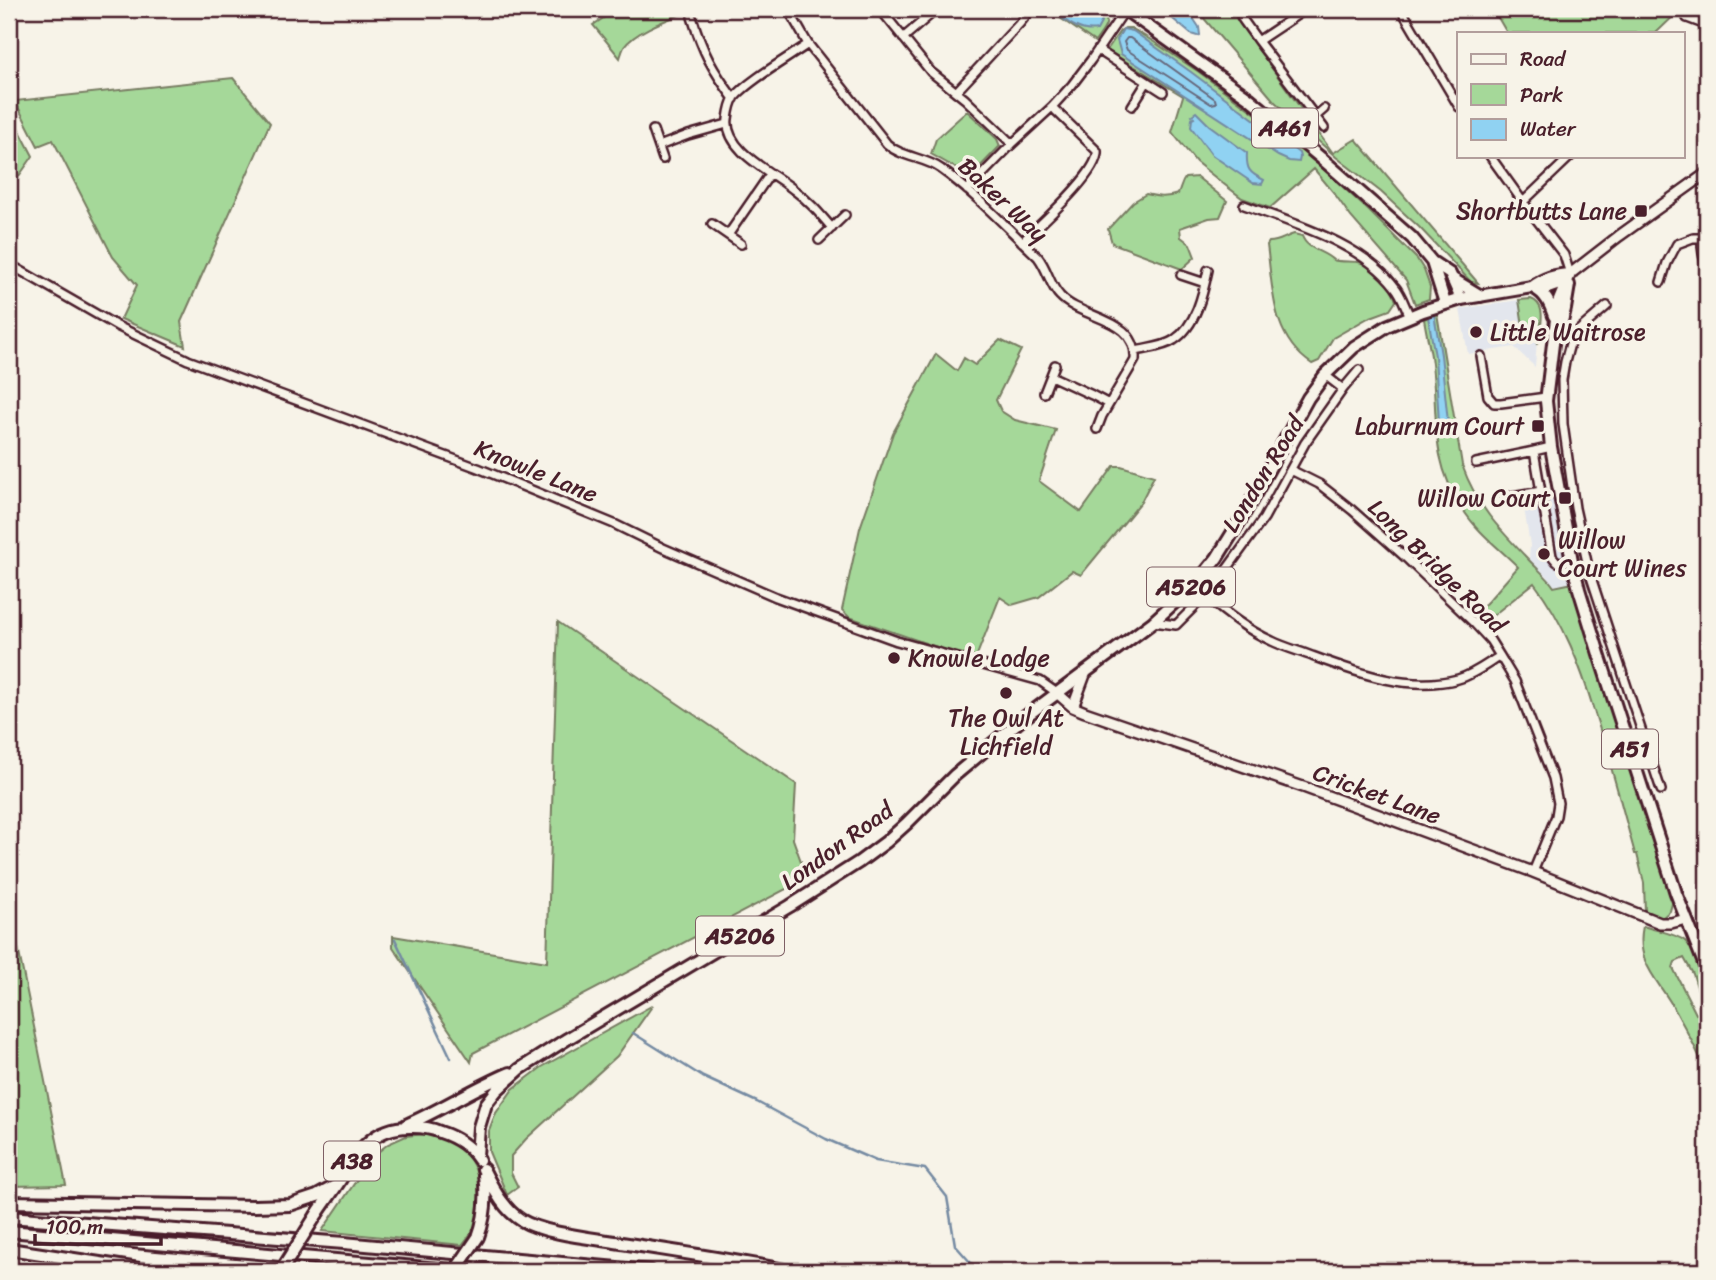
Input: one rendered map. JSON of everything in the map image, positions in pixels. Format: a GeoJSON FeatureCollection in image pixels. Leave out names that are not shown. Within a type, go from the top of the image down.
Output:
{"type":"FeatureCollection","features":[{"type":"Feature","properties":{"kind":"main road","name":"A461"},"geometry":{"type":"LineString","coordinates":[[1124,9],[1248,98],[1321,158],[1412,238],[1432,262],[1446,270],[1461,299]]}},
{"type":"Feature","properties":{"kind":"main road","name":"A461"},"geometry":{"type":"LineString","coordinates":[[1432,262],[1445,303]]}},
{"type":"Feature","properties":{"kind":"main road","name":"London Road"},"geometry":{"type":"LineString","coordinates":[[403,1126],[520,1069],[790,906],[886,842],[962,769],[1030,713],[1153,622],[1200,579],[1217,558],[1243,516],[1308,398],[1325,375],[1362,341],[1387,326],[1445,303],[1532,287],[1556,275],[1570,274]]}},
{"type":"Feature","properties":{"kind":"main road","name":"A51"},"geometry":{"type":"LineString","coordinates":[[1570,274],[1558,303],[1546,399],[1551,447],[1572,561],[1676,894],[1706,963]]}},
{"type":"Feature","properties":{"kind":"main road","name":"A51"},"geometry":{"type":"LineString","coordinates":[[1552,349],[1563,318],[1570,274]]}},
{"type":"Feature","properties":{"kind":"main road"},"geometry":{"type":"LineString","coordinates":[[1453,279],[1481,296]]}},
{"type":"Feature","properties":{"kind":"main road"},"geometry":{"type":"LineString","coordinates":[[1532,287],[1547,298],[1555,319]]}},
{"type":"Feature","properties":{"kind":"main road","name":"London Road"},"geometry":{"type":"LineString","coordinates":[[477,1156],[479,1126],[486,1104],[520,1069]]}},
{"type":"Feature","properties":{"kind":"main road","name":"A38"},"geometry":{"type":"LineString","coordinates":[[281,1271],[356,1155],[368,1142],[388,1130],[403,1126],[436,1130],[454,1137],[468,1147],[477,1156],[501,1201],[523,1221],[539,1227],[790,1271]]}},
{"type":"Feature","properties":{"kind":"main road"},"geometry":{"type":"LineString","coordinates":[[455,1271],[478,1237],[484,1220],[486,1193],[483,1169]]}},
{"type":"Feature","properties":{"kind":"main road"},"geometry":{"type":"LineString","coordinates":[[9,1202],[290,1205],[317,1196],[337,1185]]}},
{"type":"Feature","properties":{"kind":"main road"},"geometry":{"type":"LineString","coordinates":[[9,1217],[344,1243],[650,1271]]}},
{"type":"Feature","properties":{"kind":"main road"},"geometry":{"type":"LineString","coordinates":[[9,1231],[461,1271]]}},
{"type":"Feature","properties":{"kind":"main road"},"geometry":{"type":"LineString","coordinates":[[9,1250],[152,1271]]}},
{"type":"Feature","properties":{"kind":"street","name":"Baker Way"},"geometry":{"type":"LineString","coordinates":[[788,9],[808,44],[893,149],[937,166],[967,190],[1045,266],[1061,298],[1121,329],[1129,336],[1136,351]]}},
{"type":"Feature","properties":{"kind":"street"},"geometry":{"type":"LineString","coordinates":[[880,9],[930,72],[956,92],[1012,144]]}},
{"type":"Feature","properties":{"kind":"street"},"geometry":{"type":"LineString","coordinates":[[903,38],[937,9]]}},
{"type":"Feature","properties":{"kind":"street"},"geometry":{"type":"LineString","coordinates":[[956,92],[1031,9]]}},
{"type":"Feature","properties":{"kind":"street"},"geometry":{"type":"LineString","coordinates":[[967,190],[1072,85],[1124,9]]}},
{"type":"Feature","properties":{"kind":"street"},"geometry":{"type":"LineString","coordinates":[[1238,9],[1258,41],[1324,128]]}},
{"type":"Feature","properties":{"kind":"street"},"geometry":{"type":"LineString","coordinates":[[1258,41],[1306,9]]}},
{"type":"Feature","properties":{"kind":"street"},"geometry":{"type":"LineString","coordinates":[[1401,9],[1457,104]]}},
{"type":"Feature","properties":{"kind":"street"},"geometry":{"type":"LineString","coordinates":[[1691,9],[1683,16],[1703,24]]}},
{"type":"Feature","properties":{"kind":"street"},"geometry":{"type":"LineString","coordinates":[[692,17],[712,70],[734,99]]}},
{"type":"Feature","properties":{"kind":"street"},"geometry":{"type":"LineString","coordinates":[[808,44],[751,83],[734,99],[727,124],[730,135],[739,148],[770,174],[795,190],[832,228]]}},
{"type":"Feature","properties":{"kind":"street"},"geometry":{"type":"LineString","coordinates":[[1098,50],[1163,92]]}},
{"type":"Feature","properties":{"kind":"street"},"geometry":{"type":"LineString","coordinates":[[1132,106],[1147,82]]}},
{"type":"Feature","properties":{"kind":"street"},"geometry":{"type":"LineString","coordinates":[[1022,242],[1082,183],[1098,160],[1097,151],[1052,107]]}},
{"type":"Feature","properties":{"kind":"street"},"geometry":{"type":"LineString","coordinates":[[1315,116],[1324,110]]}},
{"type":"Feature","properties":{"kind":"street"},"geometry":{"type":"LineString","coordinates":[[659,146],[727,124]]}},
{"type":"Feature","properties":{"kind":"street"},"geometry":{"type":"LineString","coordinates":[[653,130],[663,159]]}},
{"type":"Feature","properties":{"kind":"street"},"geometry":{"type":"LineString","coordinates":[[1491,158],[1564,255],[1570,274],[1707,173]]}},
{"type":"Feature","properties":{"kind":"street"},"geometry":{"type":"LineString","coordinates":[[1523,202],[1569,158]]}},
{"type":"Feature","properties":{"kind":"street"},"geometry":{"type":"LineString","coordinates":[[728,235],[770,174]]}},
{"type":"Feature","properties":{"kind":"street"},"geometry":{"type":"LineString","coordinates":[[1244,205],[1311,231],[1362,256],[1379,269],[1397,289],[1410,316]]}},
{"type":"Feature","properties":{"kind":"street"},"geometry":{"type":"LineString","coordinates":[[819,240],[845,215]]}},
{"type":"Feature","properties":{"kind":"street"},"geometry":{"type":"LineString","coordinates":[[712,224],[741,244]]}},
{"type":"Feature","properties":{"kind":"street"},"geometry":{"type":"LineString","coordinates":[[1707,227],[1701,246],[1707,268]]}},
{"type":"Feature","properties":{"kind":"street"},"geometry":{"type":"LineString","coordinates":[[1661,282],[1677,244],[1693,238],[1702,238]]}},
{"type":"Feature","properties":{"kind":"street","name":"Knowle Lane"},"geometry":{"type":"LineString","coordinates":[[9,264],[117,326],[188,360],[478,468],[776,597],[897,641],[1040,681],[1057,693]]}},
{"type":"Feature","properties":{"kind":"street"},"geometry":{"type":"LineString","coordinates":[[1097,429],[1135,360],[1136,351],[1174,341],[1189,324],[1198,307],[1208,270]]}},
{"type":"Feature","properties":{"kind":"street"},"geometry":{"type":"LineString","coordinates":[[1181,275],[1205,283]]}},
{"type":"Feature","properties":{"kind":"street"},"geometry":{"type":"LineString","coordinates":[[1607,306],[1578,331],[1571,341],[1565,362],[1562,400],[1566,454],[1589,571],[1661,790]]}},
{"type":"Feature","properties":{"kind":"street"},"geometry":{"type":"LineString","coordinates":[[1481,356],[1488,396],[1494,402],[1562,400]]}},
{"type":"Feature","properties":{"kind":"street"},"geometry":{"type":"LineString","coordinates":[[1044,393],[1055,365]]}},
{"type":"Feature","properties":{"kind":"street","name":"London Road"},"geometry":{"type":"LineString","coordinates":[[1153,622],[1176,625],[1205,596],[1264,518],[1305,443],[1359,370]]}},
{"type":"Feature","properties":{"kind":"street"},"geometry":{"type":"LineString","coordinates":[[1325,375],[1343,389]]}},
{"type":"Feature","properties":{"kind":"street"},"geometry":{"type":"LineString","coordinates":[[1051,376],[1110,404]]}},
{"type":"Feature","properties":{"kind":"street"},"geometry":{"type":"LineString","coordinates":[[1476,463],[1551,447]]}},
{"type":"Feature","properties":{"kind":"street"},"geometry":{"type":"LineString","coordinates":[[1534,451],[1552,556],[1557,562],[1572,561]]}},
{"type":"Feature","properties":{"kind":"street","name":"Long Bridge Road"},"geometry":{"type":"LineString","coordinates":[[1291,470],[1319,484],[1370,525],[1490,640],[1515,681],[1556,788],[1558,803],[1556,816],[1532,872]]}},
{"type":"Feature","properties":{"kind":"street"},"geometry":{"type":"LineString","coordinates":[[1507,497],[1541,491]]}},
{"type":"Feature","properties":{"kind":"street"},"geometry":{"type":"LineString","coordinates":[[1205,596],[1240,624],[1272,641],[1355,672],[1385,680],[1419,683],[1455,680],[1471,674],[1500,656]]}},
{"type":"Feature","properties":{"kind":"street"},"geometry":{"type":"LineString","coordinates":[[1073,707],[1086,672]]}},
{"type":"Feature","properties":{"kind":"street","name":"Cricket Lane"},"geometry":{"type":"LineString","coordinates":[[1057,693],[1073,707],[1098,717],[1306,788],[1660,923],[1686,919]]}},
{"type":"Feature","properties":{"kind":"street"},"geometry":{"type":"LineString","coordinates":[[1634,760],[1649,754]]}},
{"type":"Feature","properties":{"kind":"shaded area"},"geometry":{"type":"Polygon","coordinates":[[[1519,300],[1523,325],[1538,327],[1535,367],[1514,347],[1468,354],[1460,309],[1519,300]]]}},
{"type":"Feature","properties":{"kind":"shaded area"},"geometry":{"type":"Polygon","coordinates":[[[1552,497],[1562,549],[1573,583],[1554,587],[1547,576],[1529,561],[1530,545],[1523,502],[1552,497]]]}},
{"type":"Feature","properties":{"kind":"green space"},"geometry":{"type":"Polygon","coordinates":[[[617,9],[694,9],[637,35],[624,47],[620,58],[593,25],[617,9]]]}},
{"type":"Feature","properties":{"kind":"green space"},"geometry":{"type":"Polygon","coordinates":[[[1047,9],[1103,9],[1106,23],[1104,30],[1095,42],[1047,9]]]}},
{"type":"Feature","properties":{"kind":"green space"},"geometry":{"type":"Polygon","coordinates":[[[1196,9],[1233,9],[1237,20],[1333,153],[1356,139],[1478,283],[1471,282],[1419,227],[1381,192],[1336,157],[1275,102],[1196,9]]]}},
{"type":"Feature","properties":{"kind":"green space"},"geometry":{"type":"Polygon","coordinates":[[[1493,9],[1681,9],[1657,32],[1506,32],[1493,9]]]}},
{"type":"Feature","properties":{"kind":"green space"},"geometry":{"type":"Polygon","coordinates":[[[1125,28],[1131,28],[1199,72],[1307,154],[1417,259],[1430,287],[1429,299],[1415,304],[1406,280],[1351,217],[1314,169],[1270,208],[1242,198],[1196,162],[1172,132],[1183,96],[1107,50],[1125,28]]]}},
{"type":"Feature","properties":{"kind":"green space"},"geometry":{"type":"Polygon","coordinates":[[[233,78],[270,123],[181,322],[185,346],[121,319],[137,285],[113,257],[53,140],[38,146],[15,101],[233,78]]]}},
{"type":"Feature","properties":{"kind":"green space"},"geometry":{"type":"Polygon","coordinates":[[[9,110],[33,156],[12,186],[9,186],[9,110]]]}},
{"type":"Feature","properties":{"kind":"green space"},"geometry":{"type":"Polygon","coordinates":[[[967,111],[997,139],[1000,146],[972,175],[965,176],[931,154],[936,139],[967,111]]]}},
{"type":"Feature","properties":{"kind":"green space"},"geometry":{"type":"Polygon","coordinates":[[[1197,177],[1227,201],[1220,217],[1180,228],[1181,237],[1190,244],[1195,257],[1182,269],[1112,243],[1108,229],[1133,202],[1146,194],[1162,197],[1178,194],[1185,178],[1197,177]]]}},
{"type":"Feature","properties":{"kind":"green space"},"geometry":{"type":"Polygon","coordinates":[[[1294,234],[1302,236],[1304,241],[1333,260],[1368,265],[1387,284],[1396,301],[1390,310],[1368,318],[1333,338],[1319,361],[1312,364],[1299,353],[1281,326],[1273,295],[1267,245],[1294,234]]]}},
{"type":"Feature","properties":{"kind":"green space"},"geometry":{"type":"Polygon","coordinates":[[[1531,299],[1540,306],[1541,311],[1537,343],[1538,327],[1523,326],[1519,300],[1531,299]]]}},
{"type":"Feature","properties":{"kind":"green space"},"geometry":{"type":"Polygon","coordinates":[[[1437,313],[1462,465],[1474,493],[1498,526],[1554,587],[1573,583],[1673,900],[1670,911],[1662,918],[1645,912],[1644,883],[1637,854],[1590,696],[1570,646],[1545,598],[1534,583],[1482,627],[1472,617],[1518,567],[1468,516],[1451,489],[1444,470],[1439,452],[1431,356],[1424,319],[1437,313]]]}},
{"type":"Feature","properties":{"kind":"green space"},"geometry":{"type":"Polygon","coordinates":[[[1000,340],[1021,350],[996,400],[1001,411],[1015,420],[1056,430],[1039,481],[1081,512],[1114,466],[1154,476],[1141,502],[1081,575],[1072,571],[1039,597],[1012,605],[1000,597],[975,660],[849,617],[842,610],[860,528],[893,433],[936,354],[957,371],[964,358],[975,365],[1000,340]]]}},
{"type":"Feature","properties":{"kind":"green space"},"geometry":{"type":"Polygon","coordinates":[[[558,622],[796,784],[793,839],[807,878],[473,1053],[471,1062],[393,947],[393,936],[547,962],[558,622]]]}},
{"type":"Feature","properties":{"kind":"green space"},"geometry":{"type":"Polygon","coordinates":[[[9,918],[12,918],[66,1185],[9,1186],[9,918]]]}},
{"type":"Feature","properties":{"kind":"green space"},"geometry":{"type":"Polygon","coordinates":[[[1643,926],[1685,941],[1696,958],[1707,993],[1698,990],[1684,958],[1675,962],[1673,968],[1696,1014],[1699,1013],[1707,1028],[1707,1074],[1684,1026],[1645,961],[1641,939],[1643,926]]]}},
{"type":"Feature","properties":{"kind":"green space"},"geometry":{"type":"Polygon","coordinates":[[[653,1005],[617,1056],[511,1156],[511,1173],[518,1187],[507,1195],[489,1152],[489,1131],[496,1113],[513,1089],[542,1067],[653,1005]]]}},
{"type":"Feature","properties":{"kind":"green space"},"geometry":{"type":"Polygon","coordinates":[[[425,1134],[446,1139],[465,1152],[480,1183],[479,1218],[462,1245],[322,1231],[373,1156],[388,1144],[406,1136],[425,1134]]]}},
{"type":"Feature","properties":{"kind":"water"},"geometry":{"type":"Polygon","coordinates":[[[1049,9],[1087,9],[1102,21],[1097,30],[1084,30],[1049,9]]]}},
{"type":"Feature","properties":{"kind":"water"},"geometry":{"type":"Polygon","coordinates":[[[1161,9],[1187,9],[1199,27],[1200,35],[1191,34],[1161,9]]]}},
{"type":"Feature","properties":{"kind":"water"},"geometry":{"type":"Polygon","coordinates":[[[1123,29],[1133,31],[1299,153],[1299,162],[1278,156],[1121,54],[1117,40],[1123,29]]]}},
{"type":"Feature","properties":{"kind":"water"},"geometry":{"type":"Polygon","coordinates":[[[1196,112],[1247,153],[1250,170],[1264,180],[1262,184],[1253,183],[1212,155],[1191,127],[1194,118],[1192,115],[1196,112]]]}},
{"type":"Feature","properties":{"kind":"water"},"geometry":{"type":"Polygon","coordinates":[[[1434,314],[1448,422],[1439,423],[1435,356],[1428,317],[1434,314]]]}},
{"type":"Feature","properties":{"kind":"waterway"},"geometry":{"type":"LineString","coordinates":[[395,939],[451,1058]]}},
{"type":"Feature","properties":{"kind":"waterway"},"geometry":{"type":"LineString","coordinates":[[633,1033],[703,1077],[826,1139],[876,1161],[925,1169],[947,1197],[955,1245],[978,1271]]}},
{"type":"Feature","properties":{"kind":"place","name":"Shortbutts Lane"},"geometry":{"type":"Point","coordinates":[1641,211]}},
{"type":"Feature","properties":{"kind":"place","name":"Little Waitrose"},"geometry":{"type":"Point","coordinates":[1476,332]}},
{"type":"Feature","properties":{"kind":"place","name":"Laburnum Court"},"geometry":{"type":"Point","coordinates":[1538,426]}},
{"type":"Feature","properties":{"kind":"place","name":"Willow Court"},"geometry":{"type":"Point","coordinates":[1565,498]}},
{"type":"Feature","properties":{"kind":"place","name":"Willow Court Wines"},"geometry":{"type":"Point","coordinates":[1544,554]}},
{"type":"Feature","properties":{"kind":"place","name":"Knowle Lodge"},"geometry":{"type":"Point","coordinates":[894,658]}},
{"type":"Feature","properties":{"kind":"place","name":"The Owl At Lichfield"},"geometry":{"type":"Point","coordinates":[1006,693]}}]}
